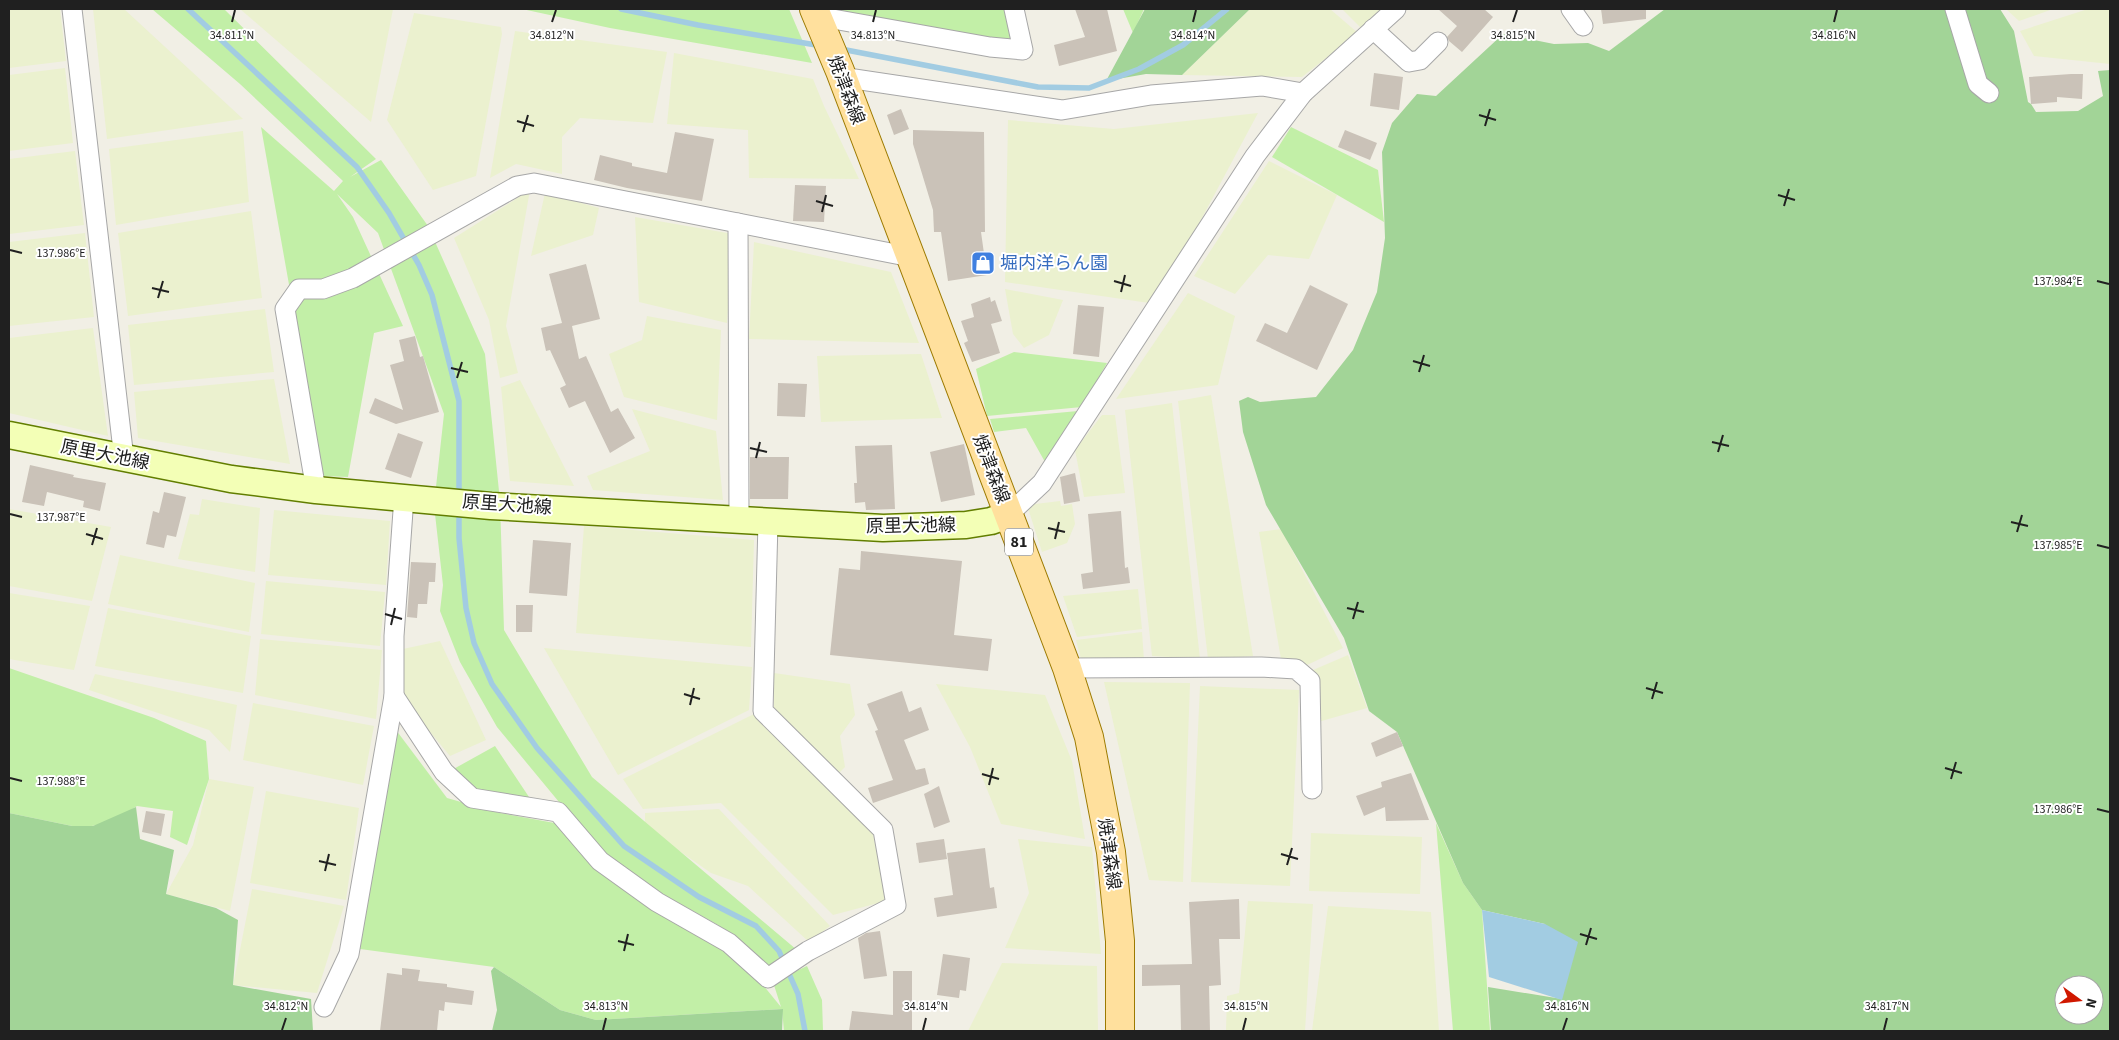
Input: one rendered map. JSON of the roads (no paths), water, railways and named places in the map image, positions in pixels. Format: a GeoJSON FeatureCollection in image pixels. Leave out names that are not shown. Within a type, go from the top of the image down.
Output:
{"type":"FeatureCollection","features":[{"type":"Feature","properties":{"kind":"main road","name":"焼津森線"},"geometry":{"type":"LineString","coordinates":[[815,12],[911,257],[1067,668],[1089,737],[1111,852],[1120,941],[1120,1031]]}},
{"type":"Feature","properties":{"kind":"main road","name":"原里大池線"},"geometry":{"type":"LineString","coordinates":[[9,436],[231,479],[316,490],[491,506],[883,528],[966,525],[991,521],[1008,515]]}},
{"type":"Feature","properties":{"kind":"street"},"geometry":{"type":"LineString","coordinates":[[72,9],[124,459]]}},
{"type":"Feature","properties":{"kind":"street"},"geometry":{"type":"LineString","coordinates":[[815,12],[990,47],[1023,50],[1014,9]]}},
{"type":"Feature","properties":{"kind":"street"},"geometry":{"type":"LineString","coordinates":[[1008,515],[1042,483],[1255,156],[1303,93],[1396,9]]}},
{"type":"Feature","properties":{"kind":"street"},"geometry":{"type":"LineString","coordinates":[[1571,9],[1583,26]]}},
{"type":"Feature","properties":{"kind":"street"},"geometry":{"type":"LineString","coordinates":[[1955,9],[1978,84],[1989,93]]}},
{"type":"Feature","properties":{"kind":"street"},"geometry":{"type":"LineString","coordinates":[[1373,30],[1409,62],[1420,60],[1438,42]]}},
{"type":"Feature","properties":{"kind":"street"},"geometry":{"type":"LineString","coordinates":[[840,74],[1062,110],[1151,95],[1262,86],[1303,93]]}},
{"type":"Feature","properties":{"kind":"street"},"geometry":{"type":"LineString","coordinates":[[316,490],[284,309],[299,289],[323,289],[353,278],[517,186],[534,183],[911,257]]}},
{"type":"Feature","properties":{"kind":"street"},"geometry":{"type":"LineString","coordinates":[[738,224],[739,520]]}},
{"type":"Feature","properties":{"kind":"street"},"geometry":{"type":"LineString","coordinates":[[324,1007],[349,954],[394,696],[394,636],[404,497]]}},
{"type":"Feature","properties":{"kind":"street"},"geometry":{"type":"LineString","coordinates":[[394,696],[444,772],[472,798],[558,812],[600,861],[657,902],[729,943],[768,978],[808,951],[896,905],[883,830],[764,711],[768,522]]}},
{"type":"Feature","properties":{"kind":"street"},"geometry":{"type":"LineString","coordinates":[[1067,668],[1261,667],[1296,669],[1310,681],[1312,789]]}},
{"type":"Feature","properties":{"kind":"water"},"geometry":{"type":"Polygon","coordinates":[[[1482,910],[1545,924],[1578,942],[1562,1000],[1489,977],[1482,910]]]}},
{"type":"Feature","properties":{"kind":"waterway"},"geometry":{"type":"LineString","coordinates":[[188,9],[357,167],[389,213],[419,265],[432,295],[459,401],[459,497]]}},
{"type":"Feature","properties":{"kind":"waterway"},"geometry":{"type":"LineString","coordinates":[[621,9],[698,25],[822,46]]}},
{"type":"Feature","properties":{"kind":"waterway"},"geometry":{"type":"LineString","coordinates":[[841,49],[1038,87],[1089,88],[1139,69],[1183,45],[1227,9]]}},
{"type":"Feature","properties":{"kind":"waterway"},"geometry":{"type":"LineString","coordinates":[[459,509],[459,538],[466,608],[474,643],[492,684],[537,748],[624,846],[699,897],[756,926],[779,951],[798,994],[805,1031]]}},
{"type":"Feature","properties":{"kind":"place","name":"堀内洋らん園"},"geometry":{"type":"Point","coordinates":[983,263]}}]}
